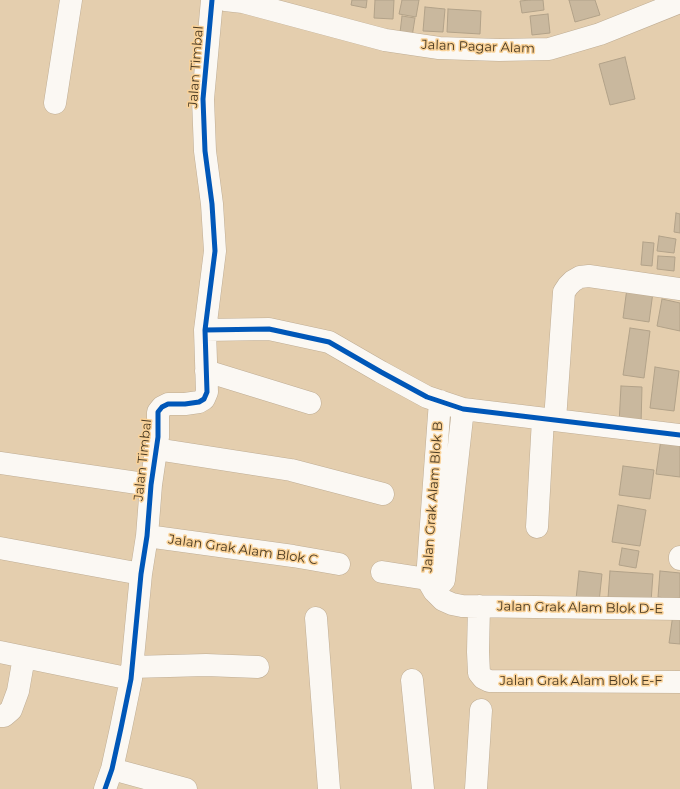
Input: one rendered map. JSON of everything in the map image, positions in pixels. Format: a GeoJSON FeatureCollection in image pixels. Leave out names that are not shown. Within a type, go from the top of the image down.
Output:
{"type":"FeatureCollection","features":[{"type":"Feature","properties":{"kind":"street"},"geometry":{"type":"LineString","coordinates":[[55,103],[71,0]]}},
{"type":"Feature","properties":{"kind":"street","name":"Jalan Timbal"},"geometry":{"type":"LineString","coordinates":[[109,779],[122,728],[131,673],[147,536],[150,485],[158,437],[158,412],[162,407],[168,404],[199,402],[204,399],[207,392],[205,330],[215,251],[212,204],[205,151],[203,99],[212,0]]}},
{"type":"Feature","properties":{"kind":"street","name":"Jalan Pagar Alam"},"geometry":{"type":"LineString","coordinates":[[237,1],[385,40],[439,48],[499,50],[549,49],[600,34],[680,2]]}},
{"type":"Feature","properties":{"kind":"street"},"geometry":{"type":"LineString","coordinates":[[538,527],[564,292],[573,281],[580,277],[589,276],[680,289]]}},
{"type":"Feature","properties":{"kind":"street"},"geometry":{"type":"LineString","coordinates":[[205,330],[269,329],[328,342],[427,397],[463,409],[680,435]]}},
{"type":"Feature","properties":{"kind":"street"},"geometry":{"type":"LineString","coordinates":[[206,371],[310,403]]}},
{"type":"Feature","properties":{"kind":"street","name":"Jalan Grak Alam Blok B"},"geometry":{"type":"LineString","coordinates":[[435,583],[440,401]]}},
{"type":"Feature","properties":{"kind":"street"},"geometry":{"type":"LineString","coordinates":[[463,409],[435,583],[443,600],[462,606],[479,606]]}},
{"type":"Feature","properties":{"kind":"street"},"geometry":{"type":"LineString","coordinates":[[156,449],[291,470],[383,494]]}},
{"type":"Feature","properties":{"kind":"street"},"geometry":{"type":"LineString","coordinates":[[0,463],[150,485]]}},
{"type":"Feature","properties":{"kind":"street","name":"Jalan Grak Alam Blok C"},"geometry":{"type":"LineString","coordinates":[[147,536],[293,556],[339,564]]}},
{"type":"Feature","properties":{"kind":"street"},"geometry":{"type":"LineString","coordinates":[[0,548],[142,574]]}},
{"type":"Feature","properties":{"kind":"street"},"geometry":{"type":"LineString","coordinates":[[382,572],[435,583]]}},
{"type":"Feature","properties":{"kind":"street","name":"Jalan Grak Alam Blok D-E"},"geometry":{"type":"LineString","coordinates":[[479,606],[680,609]]}},
{"type":"Feature","properties":{"kind":"street","name":"Jalan Grak Alam Blok E-F"},"geometry":{"type":"LineString","coordinates":[[479,606],[479,673],[483,678],[490,681],[680,682]]}},
{"type":"Feature","properties":{"kind":"street"},"geometry":{"type":"LineString","coordinates":[[316,618],[330,789]]}},
{"type":"Feature","properties":{"kind":"street"},"geometry":{"type":"LineString","coordinates":[[0,652],[131,673],[206,665],[258,667]]}},
{"type":"Feature","properties":{"kind":"street"},"geometry":{"type":"LineString","coordinates":[[0,716],[4,716],[11,710],[18,691],[24,656]]}},
{"type":"Feature","properties":{"kind":"street"},"geometry":{"type":"LineString","coordinates":[[412,680],[423,789]]}},
{"type":"Feature","properties":{"kind":"street"},"geometry":{"type":"LineString","coordinates":[[476,789],[481,710]]}},
{"type":"Feature","properties":{"kind":"street"},"geometry":{"type":"LineString","coordinates":[[109,779],[186,789]]}},
{"type":"Feature","properties":{"kind":"building"},"geometry":{"type":"Polygon","coordinates":[[[352,0],[367,0],[366,8],[351,5],[352,0]]]}},
{"type":"Feature","properties":{"kind":"building"},"geometry":{"type":"Polygon","coordinates":[[[375,0],[394,0],[393,19],[374,18],[375,0]]]}},
{"type":"Feature","properties":{"kind":"building"},"geometry":{"type":"Polygon","coordinates":[[[402,0],[419,0],[416,17],[399,14],[402,0]]]}},
{"type":"Feature","properties":{"kind":"building"},"geometry":{"type":"Polygon","coordinates":[[[543,0],[544,10],[522,13],[520,1],[543,0]]]}},
{"type":"Feature","properties":{"kind":"building"},"geometry":{"type":"Polygon","coordinates":[[[569,0],[595,0],[600,15],[575,22],[569,0]]]}},
{"type":"Feature","properties":{"kind":"building"},"geometry":{"type":"Polygon","coordinates":[[[425,7],[445,9],[443,32],[423,31],[425,7]]]}},
{"type":"Feature","properties":{"kind":"building"},"geometry":{"type":"Polygon","coordinates":[[[448,9],[481,11],[480,34],[447,32],[448,9]]]}},
{"type":"Feature","properties":{"kind":"building"},"geometry":{"type":"Polygon","coordinates":[[[548,14],[550,33],[532,35],[530,16],[548,14]]]}},
{"type":"Feature","properties":{"kind":"building"},"geometry":{"type":"Polygon","coordinates":[[[402,16],[415,18],[411,43],[399,41],[402,16]]]}},
{"type":"Feature","properties":{"kind":"building"},"geometry":{"type":"Polygon","coordinates":[[[625,57],[635,99],[610,105],[599,64],[625,57]]]}},
{"type":"Feature","properties":{"kind":"building"},"geometry":{"type":"Polygon","coordinates":[[[676,213],[680,214],[680,233],[674,232],[676,213]]]}},
{"type":"Feature","properties":{"kind":"building"},"geometry":{"type":"Polygon","coordinates":[[[659,236],[676,239],[674,253],[657,251],[659,236]]]}},
{"type":"Feature","properties":{"kind":"building"},"geometry":{"type":"Polygon","coordinates":[[[643,242],[654,243],[652,266],[641,265],[643,242]]]}},
{"type":"Feature","properties":{"kind":"building"},"geometry":{"type":"Polygon","coordinates":[[[658,256],[675,257],[674,271],[657,269],[658,256]]]}},
{"type":"Feature","properties":{"kind":"building"},"geometry":{"type":"Polygon","coordinates":[[[627,288],[653,292],[649,322],[623,318],[627,288]]]}},
{"type":"Feature","properties":{"kind":"building"},"geometry":{"type":"Polygon","coordinates":[[[662,299],[680,303],[680,331],[657,326],[662,299]]]}},
{"type":"Feature","properties":{"kind":"building"},"geometry":{"type":"Polygon","coordinates":[[[630,328],[650,331],[644,378],[623,375],[630,328]]]}},
{"type":"Feature","properties":{"kind":"building"},"geometry":{"type":"Polygon","coordinates":[[[655,367],[679,371],[674,411],[650,408],[655,367]]]}},
{"type":"Feature","properties":{"kind":"building"},"geometry":{"type":"Polygon","coordinates":[[[621,386],[642,387],[641,425],[619,424],[621,386]]]}},
{"type":"Feature","properties":{"kind":"building"},"geometry":{"type":"Polygon","coordinates":[[[661,439],[680,442],[680,477],[656,474],[661,439]]]}},
{"type":"Feature","properties":{"kind":"building"},"geometry":{"type":"Polygon","coordinates":[[[623,466],[654,470],[650,499],[619,495],[623,466]]]}},
{"type":"Feature","properties":{"kind":"building"},"geometry":{"type":"Polygon","coordinates":[[[618,505],[646,510],[640,546],[612,542],[618,505]]]}},
{"type":"Feature","properties":{"kind":"building"},"geometry":{"type":"Polygon","coordinates":[[[622,548],[639,551],[636,568],[619,565],[622,548]]]}},
{"type":"Feature","properties":{"kind":"building"},"geometry":{"type":"Polygon","coordinates":[[[579,571],[602,574],[599,602],[576,599],[579,571]]]}},
{"type":"Feature","properties":{"kind":"building"},"geometry":{"type":"Polygon","coordinates":[[[610,571],[653,574],[651,602],[608,598],[610,571]]]}},
{"type":"Feature","properties":{"kind":"building"},"geometry":{"type":"Polygon","coordinates":[[[660,571],[680,573],[680,600],[658,597],[660,571]]]}},
{"type":"Feature","properties":{"kind":"building"},"geometry":{"type":"Polygon","coordinates":[[[673,614],[680,615],[680,644],[669,643],[673,614]]]}},
{"type":"Feature","properties":{"kind":"cycle path"},"geometry":{"type":"LineString","coordinates":[[105,789],[112,769],[131,679],[141,574],[147,536],[151,485],[158,437],[158,412],[162,407],[168,404],[199,402],[204,399],[207,392],[205,330],[215,251],[212,204],[205,151],[203,99],[212,0]]}},
{"type":"Feature","properties":{"kind":"cycle path"},"geometry":{"type":"LineString","coordinates":[[205,330],[269,329],[329,342],[427,397],[463,409],[680,435]]}}]}
